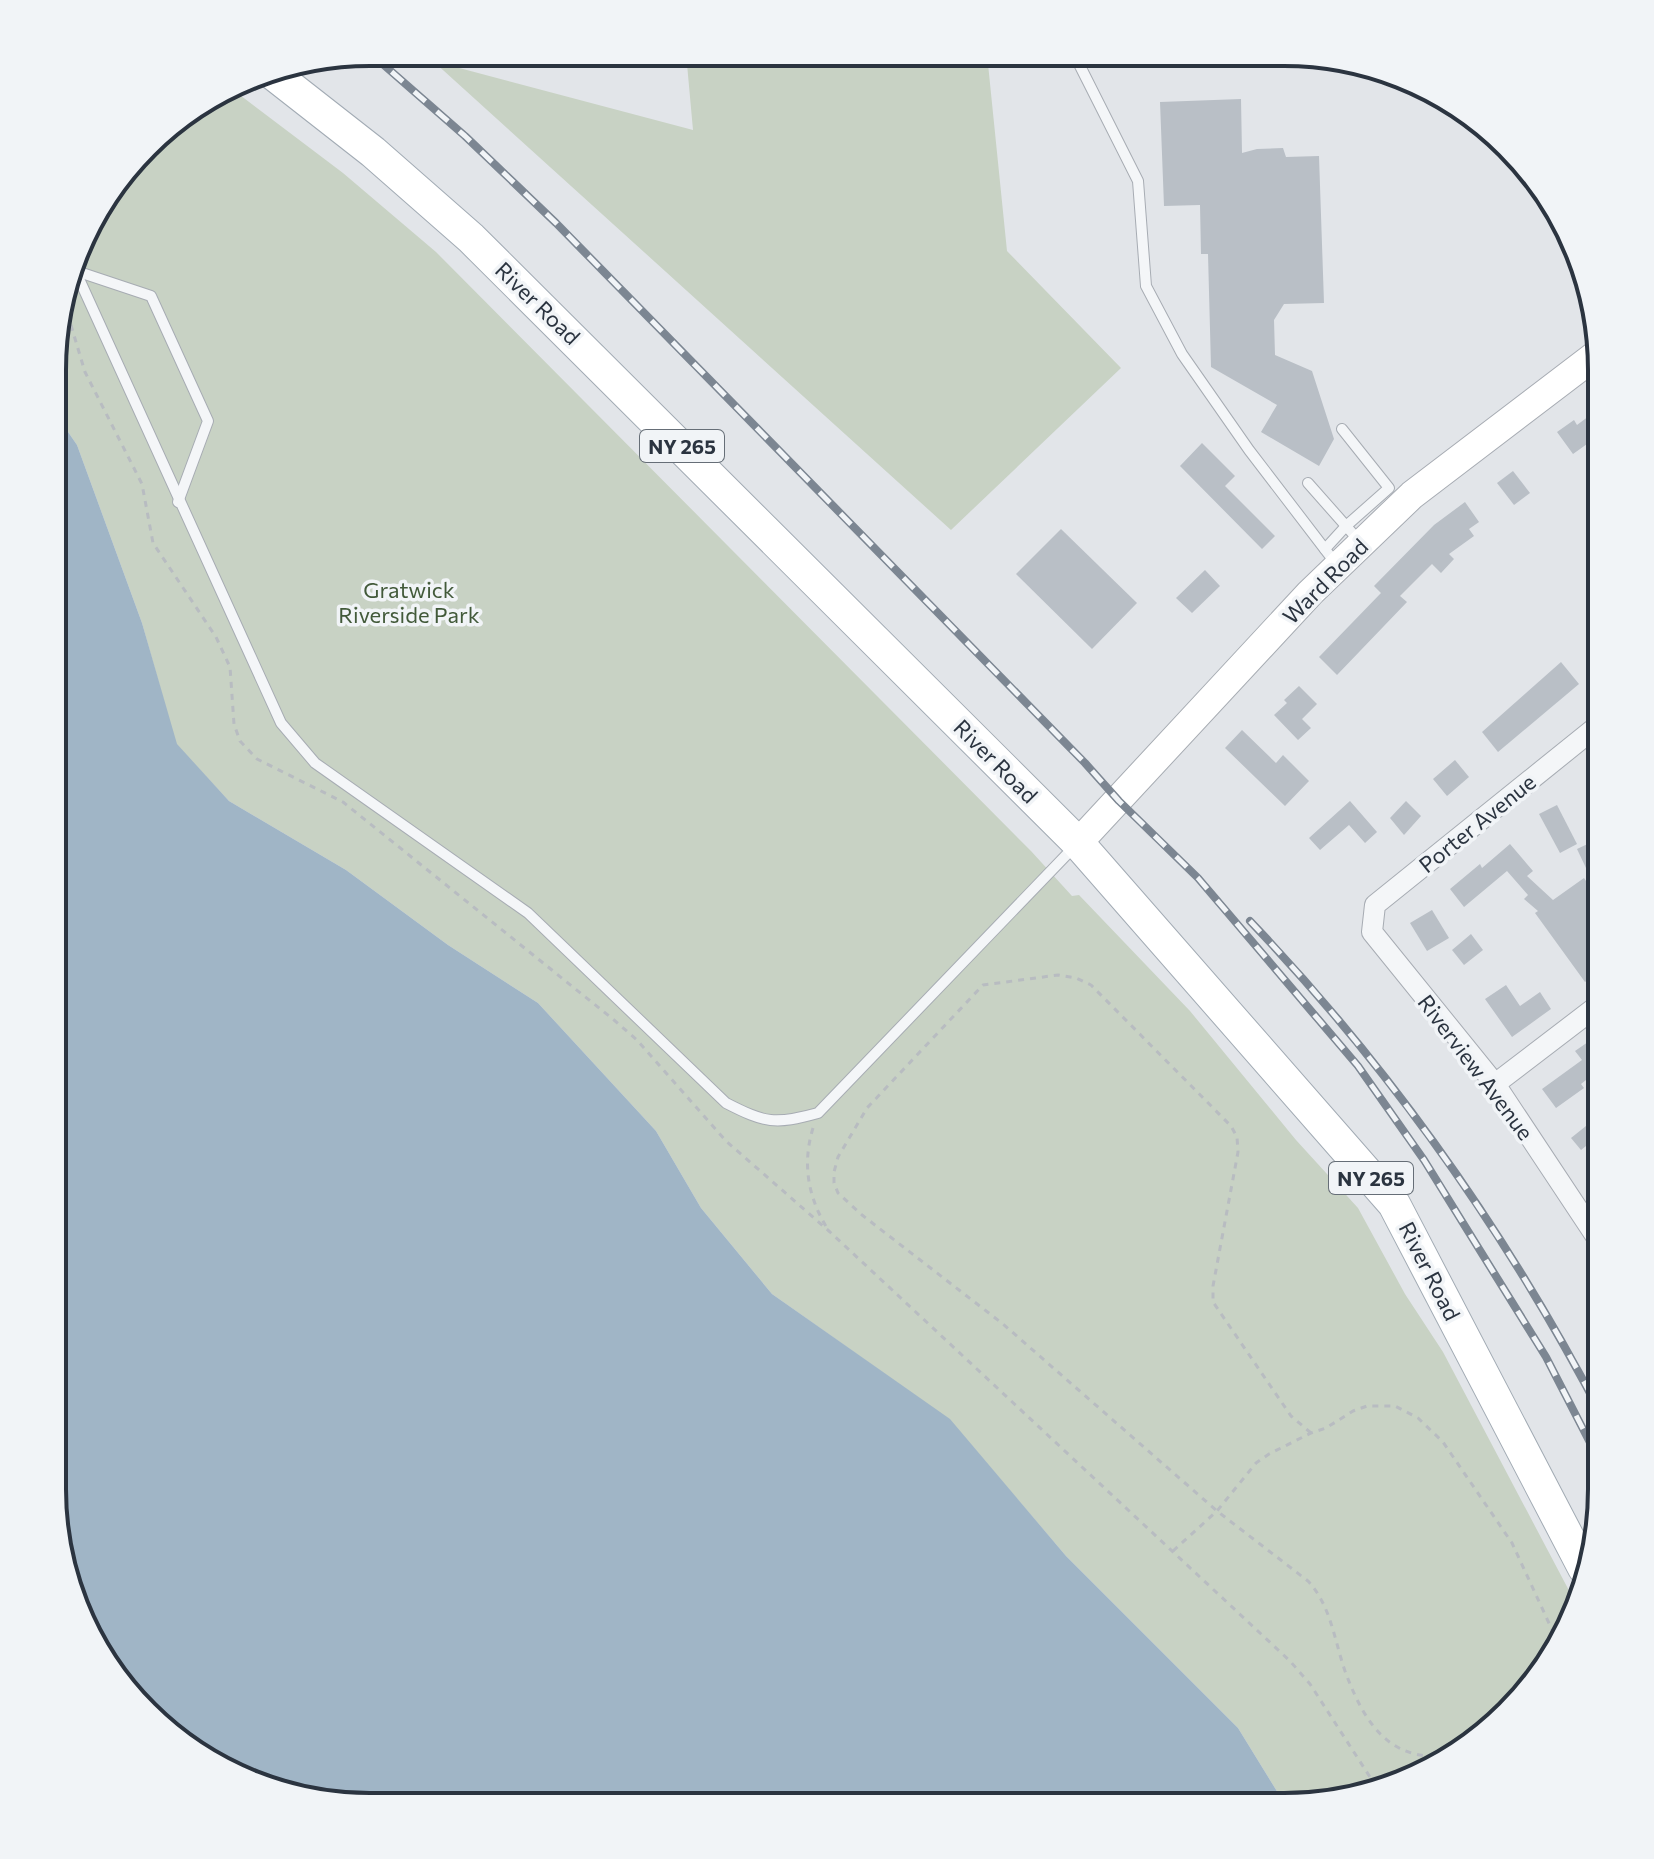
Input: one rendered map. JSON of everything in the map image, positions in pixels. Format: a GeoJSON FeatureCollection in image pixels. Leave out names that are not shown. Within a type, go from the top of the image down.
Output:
{"type":"FeatureCollection","features":[{"type":"Feature","properties":{"kind":"main road","name":"River Road"},"geometry":{"type":"LineString","coordinates":[[281,80],[373,152],[471,238],[1078,843],[1394,1204],[1580,1560]]}},
{"type":"Feature","properties":{"kind":"main road","name":"Ward Road"},"geometry":{"type":"LineString","coordinates":[[1078,843],[1354,535],[1396,496],[1588,361]]}},
{"type":"Feature","properties":{"kind":"street","name":"Porter Avenue"},"geometry":{"type":"LineString","coordinates":[[1372,932],[1375,905],[1588,733]]}},
{"type":"Feature","properties":{"kind":"street","name":"Riverview Avenue"},"geometry":{"type":"LineString","coordinates":[[1372,932],[1495,1084],[1588,1224]]}},
{"type":"Feature","properties":{"kind":"street"},"geometry":{"type":"LineString","coordinates":[[1495,1084],[1588,1013]]}},
{"type":"Feature","properties":{"kind":"lane"},"geometry":{"type":"LineString","coordinates":[[1080,66],[1138,181],[1146,286],[1182,354],[1249,450],[1331,558]]}},
{"type":"Feature","properties":{"kind":"lane"},"geometry":{"type":"LineString","coordinates":[[82,273],[151,296],[208,421],[178,502]]}},
{"type":"Feature","properties":{"kind":"lane"},"geometry":{"type":"LineString","coordinates":[[79,281],[281,723],[315,763],[528,913],[726,1103],[758,1119],[787,1122],[818,1113],[1078,843]]}},
{"type":"Feature","properties":{"kind":"lane"},"geometry":{"type":"LineString","coordinates":[[1342,429],[1396,496]]}},
{"type":"Feature","properties":{"kind":"lane"},"geometry":{"type":"LineString","coordinates":[[1308,483],[1354,535]]}},
{"type":"Feature","properties":{"kind":"path"},"geometry":{"type":"LineString","coordinates":[[1311,1433],[1291,1416],[1213,1302],[1213,1286],[1238,1152],[1237,1137],[1231,1126],[1091,985],[1058,975],[983,985],[867,1108],[838,1157],[834,1172],[838,1193],[1003,1324],[1217,1511],[1308,1581],[1320,1595],[1346,1673],[1366,1715],[1384,1739],[1405,1751],[1430,1755]]}},
{"type":"Feature","properties":{"kind":"path"},"geometry":{"type":"LineString","coordinates":[[818,1113],[809,1142],[807,1172],[817,1211],[830,1232]]}},
{"type":"Feature","properties":{"kind":"path"},"geometry":{"type":"LineString","coordinates":[[1173,1551],[1217,1511],[1256,1463],[1367,1406],[1395,1406],[1418,1418],[1443,1442],[1512,1543],[1553,1631]]}},
{"type":"Feature","properties":{"kind":"green space"},"geometry":{"type":"Polygon","coordinates":[[[439,66],[452,66],[693,130],[687,66],[988,66],[1007,251],[1121,368],[951,530],[439,66]]]}},
{"type":"Feature","properties":{"kind":"green space","name":"Gratwick Riverside Park"},"geometry":{"type":"Polygon","coordinates":[[[240,95],[343,173],[436,252],[1031,851],[1072,896],[1079,895],[1190,1011],[1296,1140],[1358,1208],[1405,1294],[1443,1352],[1570,1592],[1537,1658],[1499,1704],[1453,1742],[1400,1770],[1343,1787],[1278,1793],[1238,1728],[1066,1556],[950,1420],[772,1294],[701,1208],[656,1131],[538,1003],[448,945],[346,870],[229,801],[176,744],[142,623],[77,445],[66,429],[67,350],[76,292],[97,236],[117,201],[155,155],[201,117],[240,95]]]}},
{"type":"Feature","properties":{"kind":"water"},"geometry":{"type":"Polygon","coordinates":[[[66,429],[77,445],[142,623],[177,744],[229,801],[346,870],[448,945],[538,1003],[656,1131],[701,1208],[772,1294],[950,1419],[1066,1556],[1238,1728],[1278,1793],[370,1793],[311,1787],[254,1770],[201,1742],[155,1704],[117,1658],[97,1623],[76,1567],[67,1509],[66,429]]]}},
{"type":"Feature","properties":{"kind":"building"},"geometry":{"type":"Polygon","coordinates":[[[1241,99],[1242,153],[1283,148],[1286,157],[1319,156],[1324,303],[1284,304],[1274,320],[1275,355],[1312,371],[1334,439],[1319,466],[1261,432],[1277,405],[1211,367],[1208,254],[1201,254],[1200,205],[1164,206],[1160,102],[1241,99]]]}},
{"type":"Feature","properties":{"kind":"building"},"geometry":{"type":"Polygon","coordinates":[[[1588,417],[1588,443],[1573,454],[1557,432],[1574,420],[1577,425],[1588,417]]]}},
{"type":"Feature","properties":{"kind":"building"},"geometry":{"type":"Polygon","coordinates":[[[1202,443],[1235,476],[1225,486],[1275,536],[1262,549],[1180,466],[1202,443]]]}},
{"type":"Feature","properties":{"kind":"building"},"geometry":{"type":"Polygon","coordinates":[[[1513,471],[1530,493],[1514,505],[1497,483],[1513,471]]]}},
{"type":"Feature","properties":{"kind":"building"},"geometry":{"type":"Polygon","coordinates":[[[1465,502],[1479,522],[1469,529],[1474,536],[1449,554],[1454,559],[1441,573],[1432,564],[1400,596],[1407,602],[1337,675],[1319,657],[1381,593],[1374,586],[1434,525],[1465,502]]]}},
{"type":"Feature","properties":{"kind":"building"},"geometry":{"type":"Polygon","coordinates":[[[1061,529],[1137,603],[1092,649],[1016,574],[1061,529]]]}},
{"type":"Feature","properties":{"kind":"building"},"geometry":{"type":"Polygon","coordinates":[[[1205,570],[1220,586],[1192,613],[1176,598],[1205,570]]]}},
{"type":"Feature","properties":{"kind":"building"},"geometry":{"type":"Polygon","coordinates":[[[1561,662],[1579,684],[1498,752],[1482,732],[1561,662]]]}},
{"type":"Feature","properties":{"kind":"building"},"geometry":{"type":"Polygon","coordinates":[[[1299,686],[1317,704],[1302,719],[1311,728],[1298,740],[1274,715],[1299,686]]]}},
{"type":"Feature","properties":{"kind":"building"},"geometry":{"type":"Polygon","coordinates":[[[1242,730],[1276,763],[1283,755],[1309,781],[1285,806],[1225,748],[1242,730]]]}},
{"type":"Feature","properties":{"kind":"building"},"geometry":{"type":"Polygon","coordinates":[[[1455,760],[1469,777],[1447,796],[1433,779],[1455,760]]]}},
{"type":"Feature","properties":{"kind":"building"},"geometry":{"type":"Polygon","coordinates":[[[1350,801],[1377,832],[1365,843],[1349,825],[1320,850],[1309,838],[1350,801]]]}},
{"type":"Feature","properties":{"kind":"building"},"geometry":{"type":"Polygon","coordinates":[[[1406,801],[1421,816],[1404,835],[1390,818],[1406,801]]]}},
{"type":"Feature","properties":{"kind":"building"},"geometry":{"type":"Polygon","coordinates":[[[1557,805],[1577,844],[1560,853],[1539,814],[1557,805]]]}},
{"type":"Feature","properties":{"kind":"building"},"geometry":{"type":"Polygon","coordinates":[[[1510,844],[1533,871],[1527,876],[1553,900],[1584,878],[1588,884],[1588,980],[1585,982],[1535,913],[1538,911],[1524,899],[1528,895],[1507,871],[1464,907],[1450,889],[1480,864],[1482,868],[1510,844]]]}},
{"type":"Feature","properties":{"kind":"building"},"geometry":{"type":"Polygon","coordinates":[[[1588,844],[1588,867],[1586,868],[1577,849],[1588,844]]]}},
{"type":"Feature","properties":{"kind":"building"},"geometry":{"type":"Polygon","coordinates":[[[1432,910],[1449,938],[1427,951],[1410,923],[1432,910]]]}},
{"type":"Feature","properties":{"kind":"building"},"geometry":{"type":"Polygon","coordinates":[[[1471,934],[1483,950],[1464,965],[1452,950],[1471,934]]]}},
{"type":"Feature","properties":{"kind":"building"},"geometry":{"type":"Polygon","coordinates":[[[1506,985],[1520,1006],[1540,992],[1551,1009],[1512,1037],[1485,999],[1506,985]]]}},
{"type":"Feature","properties":{"kind":"building"},"geometry":{"type":"Polygon","coordinates":[[[1588,1042],[1588,1078],[1581,1084],[1584,1088],[1556,1108],[1542,1089],[1582,1060],[1575,1051],[1588,1042]]]}},
{"type":"Feature","properties":{"kind":"building"},"geometry":{"type":"Polygon","coordinates":[[[1588,1124],[1588,1144],[1581,1150],[1571,1138],[1588,1124]]]}},
{"type":"Feature","properties":{"kind":"railway"},"geometry":{"type":"LineString","coordinates":[[385,66],[465,136],[556,223],[1119,801],[1198,878],[1358,1066],[1424,1160],[1546,1357],[1588,1439]]}},
{"type":"Feature","properties":{"kind":"railway"},"geometry":{"type":"LineString","coordinates":[[1250,921],[1350,1034],[1443,1155],[1526,1282],[1588,1390]]}}]}
